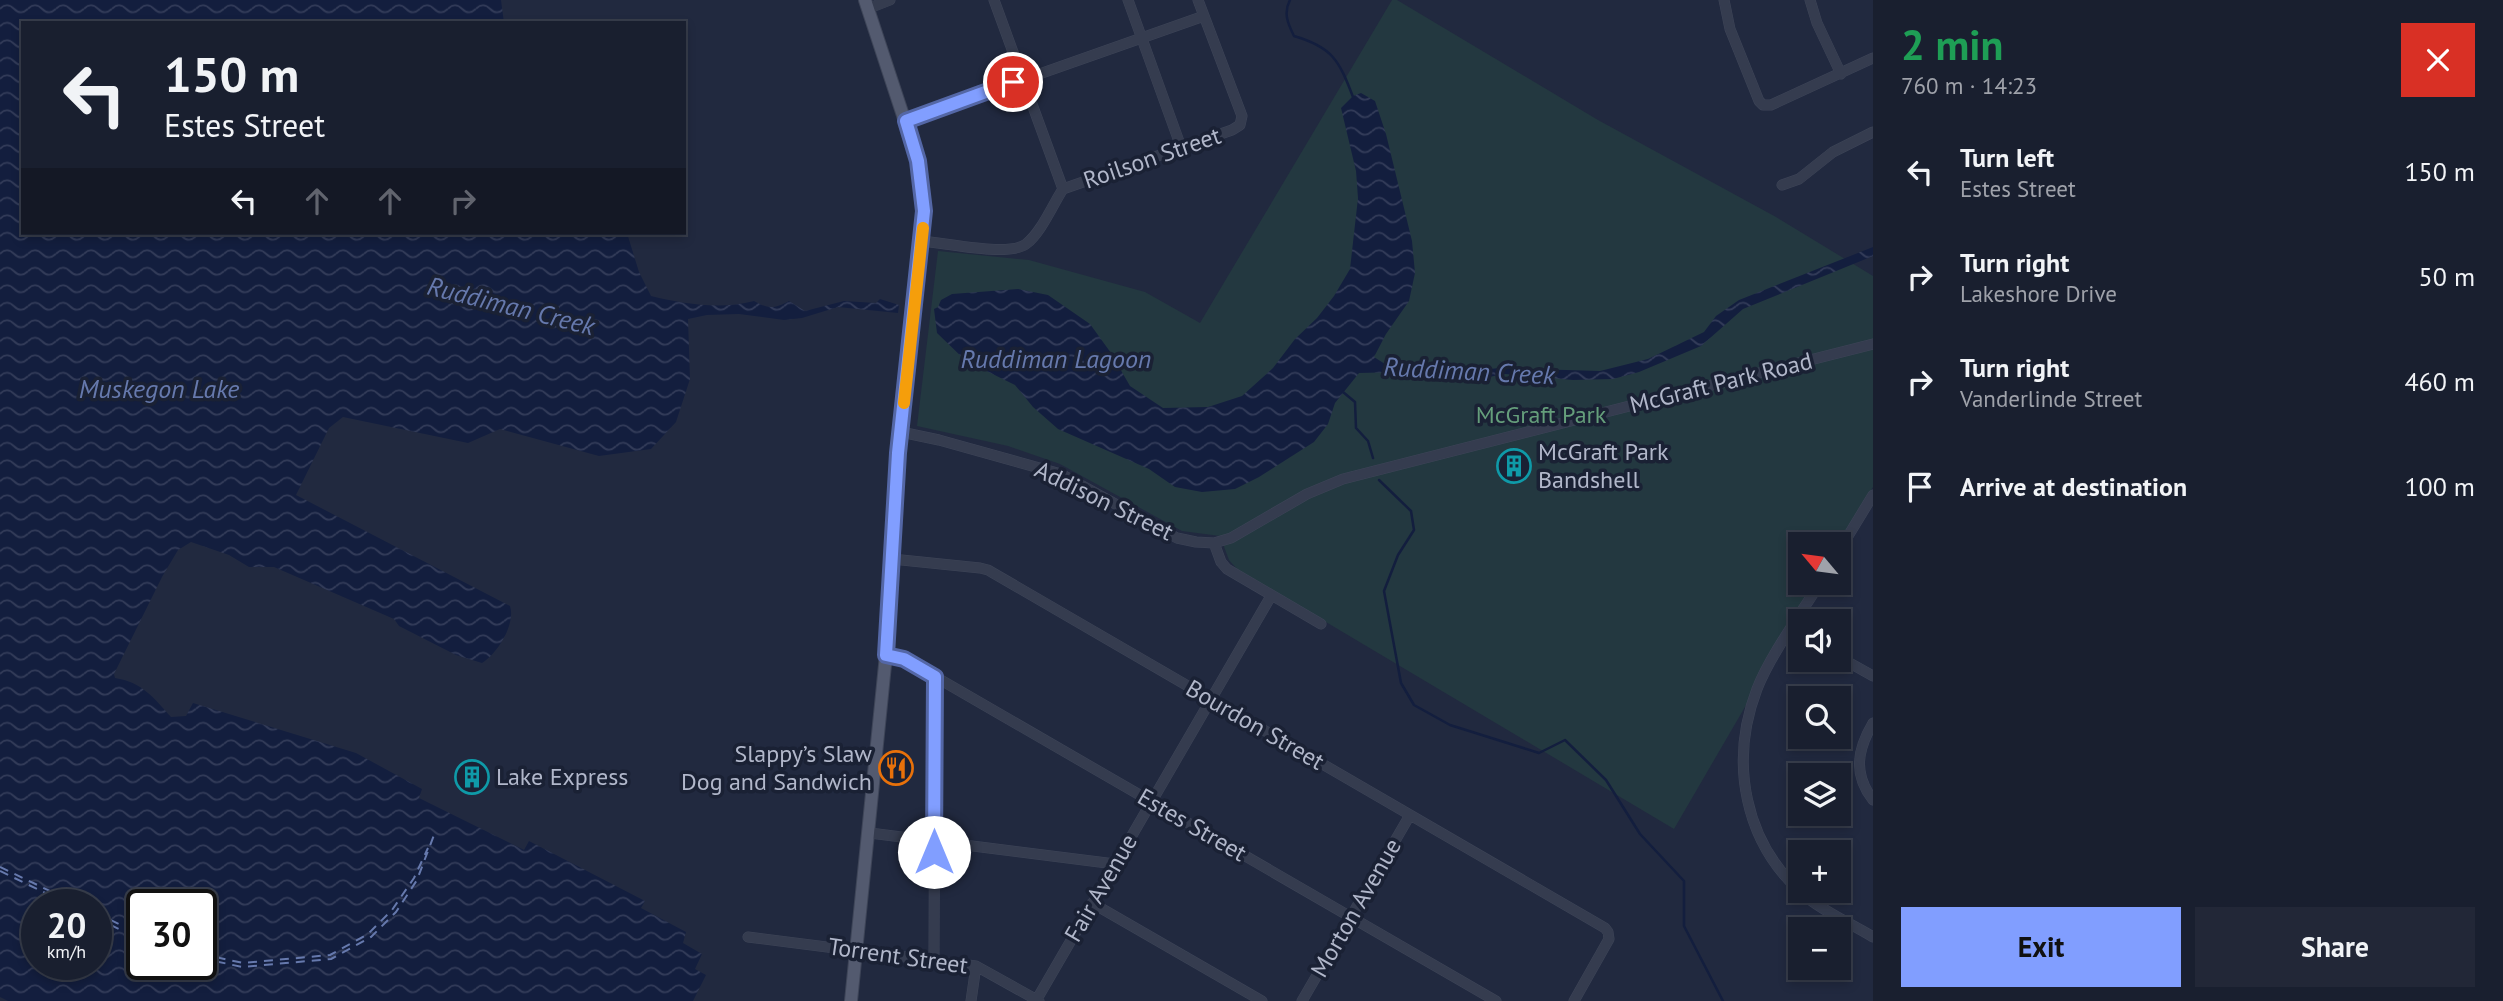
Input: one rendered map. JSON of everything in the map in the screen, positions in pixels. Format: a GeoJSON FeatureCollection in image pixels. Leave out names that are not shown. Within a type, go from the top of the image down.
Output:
{"type":"FeatureCollection","features":[{"type":"Feature","properties":{"kind":"main road"},"geometry":{"type":"LineString","coordinates":[[851,1001],[870,833],[886,655],[901,432],[924,211],[923,185],[906,121],[866,5]]}},
{"type":"Feature","properties":{"kind":"street"},"geometry":{"type":"LineString","coordinates":[[866,5],[890,0]]}},
{"type":"Feature","properties":{"kind":"street"},"geometry":{"type":"LineString","coordinates":[[922,241],[1014,249],[1030,240],[1063,189],[994,0]]}},
{"type":"Feature","properties":{"kind":"street"},"geometry":{"type":"LineString","coordinates":[[1128,0],[1181,147]]}},
{"type":"Feature","properties":{"kind":"street"},"geometry":{"type":"LineString","coordinates":[[906,121],[1204,16],[1198,0]]}},
{"type":"Feature","properties":{"kind":"street"},"geometry":{"type":"LineString","coordinates":[[1724,0],[1730,29],[1759,101],[1763,104],[1771,105],[1873,58]]}},
{"type":"Feature","properties":{"kind":"street"},"geometry":{"type":"LineString","coordinates":[[1810,0],[1817,23],[1841,74]]}},
{"type":"Feature","properties":{"kind":"street","name":"Roilson Street"},"geometry":{"type":"LineString","coordinates":[[1063,189],[1240,125],[1242,116],[1204,16]]}},
{"type":"Feature","properties":{"kind":"street"},"geometry":{"type":"LineString","coordinates":[[1782,185],[1798,179],[1833,152],[1873,132]]}},
{"type":"Feature","properties":{"kind":"street","name":"McGraft Park Road"},"geometry":{"type":"LineString","coordinates":[[1214,543],[1245,532],[1307,494],[1343,479],[1873,344]]}},
{"type":"Feature","properties":{"kind":"street","name":"Addison Street"},"geometry":{"type":"LineString","coordinates":[[901,432],[1037,465],[1088,488],[1177,538],[1214,543]]}},
{"type":"Feature","properties":{"kind":"street"},"geometry":{"type":"LineString","coordinates":[[1851,532],[1873,495]]}},
{"type":"Feature","properties":{"kind":"street"},"geometry":{"type":"LineString","coordinates":[[1214,543],[1223,565],[1321,624]]}},
{"type":"Feature","properties":{"kind":"street","name":"Bourdon Street"},"geometry":{"type":"LineString","coordinates":[[892,559],[988,570],[1605,928],[1609,939],[1574,1001]]}},
{"type":"Feature","properties":{"kind":"street","name":"Fair Avenue"},"geometry":{"type":"LineString","coordinates":[[1038,1000],[1272,596]]}},
{"type":"Feature","properties":{"kind":"street"},"geometry":{"type":"LineString","coordinates":[[1788,644],[1758,688],[1752,707],[1743,754],[1745,791],[1753,821],[1777,866],[1806,896],[1873,937]]}},
{"type":"Feature","properties":{"kind":"street","name":"Estes Street"},"geometry":{"type":"LineString","coordinates":[[886,655],[904,659],[1496,1001]]}},
{"type":"Feature","properties":{"kind":"street"},"geometry":{"type":"LineString","coordinates":[[1851,664],[1873,676]]}},
{"type":"Feature","properties":{"kind":"street"},"geometry":{"type":"LineString","coordinates":[[934,960],[935,677]]}},
{"type":"Feature","properties":{"kind":"street"},"geometry":{"type":"LineString","coordinates":[[1873,723],[1864,738],[1858,759],[1861,780],[1873,800]]}},
{"type":"Feature","properties":{"kind":"street","name":"Morton Avenue"},"geometry":{"type":"LineString","coordinates":[[1302,1001],[1410,815]]}},
{"type":"Feature","properties":{"kind":"street"},"geometry":{"type":"LineString","coordinates":[[870,833],[1115,864]]}},
{"type":"Feature","properties":{"kind":"street"},"geometry":{"type":"LineString","coordinates":[[1092,903],[1262,1001]]}},
{"type":"Feature","properties":{"kind":"street","name":"Torrent Street"},"geometry":{"type":"LineString","coordinates":[[748,937],[976,966],[1038,1000]]}},
{"type":"Feature","properties":{"kind":"street"},"geometry":{"type":"LineString","coordinates":[[971,1001],[976,966]]}},
{"type":"Feature","properties":{"kind":"green space","name":"McGraft Park"},"geometry":{"type":"Polygon","coordinates":[[[1392,0],[1397,0],[1598,120],[1776,217],[1873,276],[1873,487],[1847,532],[1788,532],[1788,595],[1810,595],[1802,609],[1788,609],[1788,633],[1674,829],[1237,569],[1229,560],[1220,536],[1182,531],[1060,464],[1008,446],[917,426],[938,251],[1029,260],[1145,292],[1200,323],[1392,0]]]}},
{"type":"Feature","properties":{"kind":"water","name":"Muskegon Lake"},"geometry":{"type":"Polygon","coordinates":[[[0,0],[501,0],[504,21],[21,21],[21,235],[628,235],[639,272],[651,296],[715,305],[754,301],[771,307],[789,301],[805,311],[844,301],[876,303],[880,299],[899,305],[898,313],[838,307],[802,318],[784,320],[739,314],[707,315],[688,319],[690,379],[676,422],[651,449],[599,456],[500,429],[468,443],[343,417],[329,428],[296,495],[510,606],[508,630],[494,653],[482,663],[456,655],[399,626],[394,619],[274,567],[249,567],[229,555],[191,542],[178,550],[162,577],[114,674],[115,678],[133,683],[147,692],[171,717],[186,716],[193,703],[356,753],[422,789],[419,798],[524,850],[529,841],[645,901],[641,908],[686,932],[683,943],[702,954],[695,969],[706,975],[693,1001],[8,1001],[0,997],[0,0]]]}},
{"type":"Feature","properties":{"kind":"water","name":"Ruddiman Lagoon"},"geometry":{"type":"Polygon","coordinates":[[[1361,93],[1375,101],[1386,134],[1412,241],[1415,273],[1409,301],[1374,357],[1385,364],[1432,371],[1463,372],[1499,368],[1600,371],[1648,359],[1704,332],[1716,316],[1739,300],[1873,247],[1873,256],[1743,309],[1701,346],[1639,372],[1613,379],[1573,380],[1505,374],[1478,379],[1440,378],[1400,372],[1359,373],[1335,403],[1328,424],[1314,442],[1235,489],[1202,492],[1175,487],[1149,469],[1058,429],[1033,407],[1015,385],[966,361],[937,333],[934,309],[941,300],[952,294],[1018,289],[1048,295],[1090,324],[1130,386],[1163,408],[1208,407],[1242,396],[1273,368],[1295,339],[1317,318],[1350,269],[1358,198],[1356,171],[1341,108],[1353,96],[1361,93]]]}},
{"type":"Feature","properties":{"kind":"waterway"},"geometry":{"type":"LineString","coordinates":[[1290,0],[1287,14],[1294,36],[1326,50],[1338,64],[1353,97]]}},
{"type":"Feature","properties":{"kind":"waterway"},"geometry":{"type":"LineString","coordinates":[[1343,392],[1355,402],[1356,428],[1368,441],[1373,458]]}},
{"type":"Feature","properties":{"kind":"waterway"},"geometry":{"type":"LineString","coordinates":[[1379,480],[1411,511],[1414,530],[1398,555],[1384,591],[1401,683],[1414,705],[1450,725],[1539,753],[1565,740],[1606,780],[1640,834],[1684,881],[1684,926],[1723,1001]]}},
{"type":"Feature","properties":{"kind":"ferry route"},"geometry":{"type":"LineString","coordinates":[[217,962],[242,967],[331,959],[371,937],[396,912],[417,880],[434,835]]}},
{"type":"Feature","properties":{"kind":"ferry route"},"geometry":{"type":"LineString","coordinates":[[217,957],[243,963],[330,955],[368,934],[392,910],[414,878],[428,848]]}},
{"type":"Feature","properties":{"kind":"ferry route"},"geometry":{"type":"LineString","coordinates":[[0,867],[46,889]]}},
{"type":"Feature","properties":{"kind":"ferry route"},"geometry":{"type":"LineString","coordinates":[[0,871],[37,889]]}},
{"type":"Feature","properties":{"kind":"ferry route"},"geometry":{"type":"LineString","coordinates":[[112,921],[126,927]]}},
{"type":"Feature","properties":{"kind":"ferry route"},"geometry":{"type":"LineString","coordinates":[[112,926],[126,932]]}},
{"type":"Feature","properties":{"kind":"slow traffic"},"geometry":{"type":"LineString","coordinates":[[904,403],[923,228]]}},
{"type":"Feature","properties":{"kind":"place","name":"McGraft Park Bandshell"},"geometry":{"type":"Point","coordinates":[1514,466]}},
{"type":"Feature","properties":{"kind":"place","name":"Slappy’s Slaw Dog and Sandwich"},"geometry":{"type":"Point","coordinates":[896,768]}},
{"type":"Feature","properties":{"kind":"place","name":"Lake Express"},"geometry":{"type":"Point","coordinates":[472,777]}},
{"type":"Feature","properties":{"kind":"route"},"geometry":{"type":"LineString","coordinates":[[934,852],[935,677],[904,659],[886,655],[898,453],[924,211],[923,185],[906,121],[1013,82]]}},
{"type":"Feature","properties":{"kind":"water label","name":"Ruddiman Creek"},"geometry":{"type":"Point","coordinates":[511,306]}},
{"type":"Feature","properties":{"kind":"water label","name":"Ruddiman Creek"},"geometry":{"type":"Point","coordinates":[1469,371]}}]}
